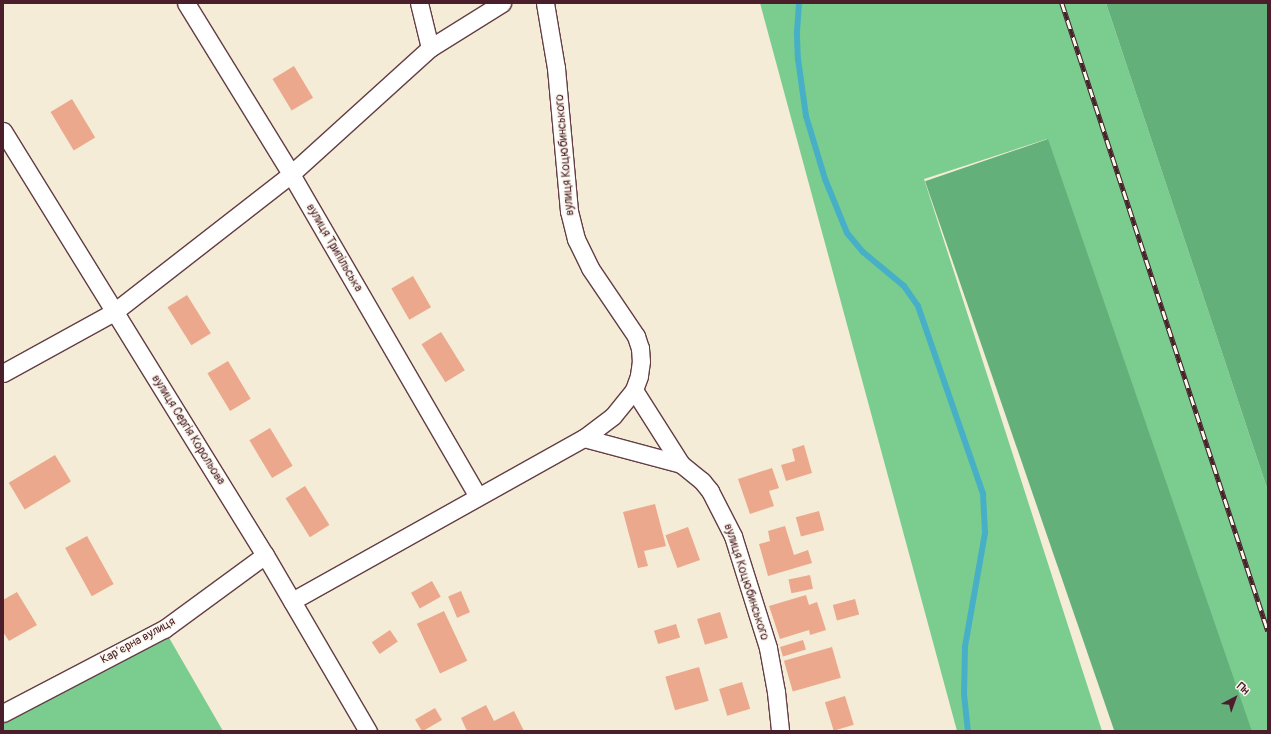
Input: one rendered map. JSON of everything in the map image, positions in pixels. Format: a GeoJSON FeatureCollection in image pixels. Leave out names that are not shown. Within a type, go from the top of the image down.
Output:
{"type":"FeatureCollection","features":[{"type":"Feature","properties":{"kind":"street","name":"вулиця Трипільська"},"geometry":{"type":"LineString","coordinates":[[186,3],[291,174],[478,496]]}},
{"type":"Feature","properties":{"kind":"street"},"geometry":{"type":"LineString","coordinates":[[419,3],[430,48]]}},
{"type":"Feature","properties":{"kind":"street"},"geometry":{"type":"LineString","coordinates":[[3,373],[114,312],[291,174],[430,48],[502,3]]}},
{"type":"Feature","properties":{"kind":"street","name":"вулиця Коцюбинського"},"geometry":{"type":"LineString","coordinates":[[546,3],[556,68],[569,211],[572,225],[582,253],[590,268],[636,336],[640,348],[641,361],[639,376],[634,390],[682,464],[702,481],[710,491],[733,536],[768,648],[775,684],[780,731]]}},
{"type":"Feature","properties":{"kind":"street","name":"вулиця Сергія Корольова"},"geometry":{"type":"LineString","coordinates":[[3,131],[266,555],[368,731]]}},
{"type":"Feature","properties":{"kind":"street"},"geometry":{"type":"LineString","coordinates":[[292,601],[599,429],[613,416],[634,390]]}},
{"type":"Feature","properties":{"kind":"street"},"geometry":{"type":"LineString","coordinates":[[584,438],[682,464]]}},
{"type":"Feature","properties":{"kind":"street","name":"Карʼєрна вулиця"},"geometry":{"type":"LineString","coordinates":[[3,713],[164,629],[266,555]]}},
{"type":"Feature","properties":{"kind":"green space"},"geometry":{"type":"Polygon","coordinates":[[[760,3],[1106,3],[1268,491],[1268,731],[1247,731],[1047,139],[924,179],[1102,731],[957,731],[760,3]]]}},
{"type":"Feature","properties":{"kind":"green space"},"geometry":{"type":"Polygon","coordinates":[[[1106,3],[1268,3],[1268,491],[1106,3]]]}},
{"type":"Feature","properties":{"kind":"green space"},"geometry":{"type":"Polygon","coordinates":[[[1048,139],[1251,730],[1114,731],[925,181],[1048,139]]]}},
{"type":"Feature","properties":{"kind":"green space"},"geometry":{"type":"Polygon","coordinates":[[[164,629],[223,731],[3,731],[3,713],[164,629]]]}},
{"type":"Feature","properties":{"kind":"building"},"geometry":{"type":"Polygon","coordinates":[[[294,66],[313,98],[292,111],[273,79],[294,66]]]}},
{"type":"Feature","properties":{"kind":"building"},"geometry":{"type":"Polygon","coordinates":[[[72,99],[95,138],[74,150],[51,112],[72,99]]]}},
{"type":"Feature","properties":{"kind":"building"},"geometry":{"type":"Polygon","coordinates":[[[413,276],[431,307],[409,320],[391,288],[413,276]]]}},
{"type":"Feature","properties":{"kind":"building"},"geometry":{"type":"Polygon","coordinates":[[[187,295],[211,333],[191,345],[167,307],[187,295]]]}},
{"type":"Feature","properties":{"kind":"building"},"geometry":{"type":"Polygon","coordinates":[[[441,332],[465,370],[445,382],[421,344],[441,332]]]}},
{"type":"Feature","properties":{"kind":"building"},"geometry":{"type":"Polygon","coordinates":[[[228,361],[251,399],[230,411],[207,373],[228,361]]]}},
{"type":"Feature","properties":{"kind":"building"},"geometry":{"type":"Polygon","coordinates":[[[270,428],[293,466],[272,478],[249,440],[270,428]]]}},
{"type":"Feature","properties":{"kind":"building"},"geometry":{"type":"Polygon","coordinates":[[[804,445],[812,473],[786,481],[781,465],[795,461],[792,449],[804,445]]]}},
{"type":"Feature","properties":{"kind":"building"},"geometry":{"type":"Polygon","coordinates":[[[55,455],[71,482],[25,509],[9,483],[55,455]]]}},
{"type":"Feature","properties":{"kind":"building"},"geometry":{"type":"Polygon","coordinates":[[[772,468],[779,488],[769,491],[774,506],[750,514],[738,479],[772,468]]]}},
{"type":"Feature","properties":{"kind":"building"},"geometry":{"type":"Polygon","coordinates":[[[305,486],[329,525],[310,537],[285,498],[305,486]]]}},
{"type":"Feature","properties":{"kind":"building"},"geometry":{"type":"Polygon","coordinates":[[[655,504],[666,546],[644,551],[648,566],[638,568],[623,512],[655,504]]]}},
{"type":"Feature","properties":{"kind":"building"},"geometry":{"type":"Polygon","coordinates":[[[819,511],[824,530],[801,537],[796,517],[819,511]]]}},
{"type":"Feature","properties":{"kind":"building"},"geometry":{"type":"Polygon","coordinates":[[[785,526],[794,555],[808,550],[812,563],[768,576],[759,544],[770,541],[768,531],[785,526]]]}},
{"type":"Feature","properties":{"kind":"building"},"geometry":{"type":"Polygon","coordinates":[[[688,527],[700,560],[677,568],[665,535],[688,527]]]}},
{"type":"Feature","properties":{"kind":"building"},"geometry":{"type":"Polygon","coordinates":[[[87,536],[114,584],[92,596],[65,548],[87,536]]]}},
{"type":"Feature","properties":{"kind":"building"},"geometry":{"type":"Polygon","coordinates":[[[810,575],[813,589],[791,593],[788,580],[810,575]]]}},
{"type":"Feature","properties":{"kind":"building"},"geometry":{"type":"Polygon","coordinates":[[[432,581],[441,597],[420,608],[411,593],[432,581]]]}},
{"type":"Feature","properties":{"kind":"building"},"geometry":{"type":"Polygon","coordinates":[[[461,591],[470,612],[457,618],[448,596],[461,591]]]}},
{"type":"Feature","properties":{"kind":"building"},"geometry":{"type":"Polygon","coordinates":[[[17,592],[37,625],[9,641],[3,632],[3,600],[17,592]]]}},
{"type":"Feature","properties":{"kind":"building"},"geometry":{"type":"Polygon","coordinates":[[[806,595],[809,605],[817,602],[826,630],[810,635],[809,630],[780,639],[769,606],[806,595]]]}},
{"type":"Feature","properties":{"kind":"building"},"geometry":{"type":"Polygon","coordinates":[[[855,599],[859,614],[837,620],[833,605],[855,599]]]}},
{"type":"Feature","properties":{"kind":"building"},"geometry":{"type":"Polygon","coordinates":[[[444,611],[467,661],[440,674],[417,624],[444,611]]]}},
{"type":"Feature","properties":{"kind":"building"},"geometry":{"type":"Polygon","coordinates":[[[720,612],[728,638],[705,645],[697,619],[720,612]]]}},
{"type":"Feature","properties":{"kind":"building"},"geometry":{"type":"Polygon","coordinates":[[[676,624],[680,637],[658,644],[654,631],[676,624]]]}},
{"type":"Feature","properties":{"kind":"building"},"geometry":{"type":"Polygon","coordinates":[[[390,630],[398,642],[380,654],[372,642],[390,630]]]}},
{"type":"Feature","properties":{"kind":"building"},"geometry":{"type":"Polygon","coordinates":[[[803,640],[806,650],[783,657],[780,647],[803,640]]]}},
{"type":"Feature","properties":{"kind":"building"},"geometry":{"type":"Polygon","coordinates":[[[832,647],[841,678],[793,692],[784,661],[832,647]]]}},
{"type":"Feature","properties":{"kind":"building"},"geometry":{"type":"Polygon","coordinates":[[[699,667],[709,701],[675,710],[665,677],[699,667]]]}},
{"type":"Feature","properties":{"kind":"building"},"geometry":{"type":"Polygon","coordinates":[[[742,682],[750,709],[727,716],[719,689],[742,682]]]}},
{"type":"Feature","properties":{"kind":"building"},"geometry":{"type":"Polygon","coordinates":[[[845,696],[854,725],[834,731],[825,702],[845,696]]]}},
{"type":"Feature","properties":{"kind":"building"},"geometry":{"type":"Polygon","coordinates":[[[486,705],[494,721],[514,711],[524,731],[467,731],[461,718],[486,705]]]}},
{"type":"Feature","properties":{"kind":"building"},"geometry":{"type":"Polygon","coordinates":[[[435,708],[442,720],[422,731],[415,720],[435,708]]]}},
{"type":"Feature","properties":{"kind":"waterway"},"geometry":{"type":"LineString","coordinates":[[799,3],[797,35],[798,59],[806,116],[825,179],[847,233],[863,252],[904,286],[918,306],[983,494],[985,533],[965,647],[964,694],[968,731]]}},
{"type":"Feature","properties":{"kind":"railway"},"geometry":{"type":"LineString","coordinates":[[1062,3],[1268,631]]}}]}
